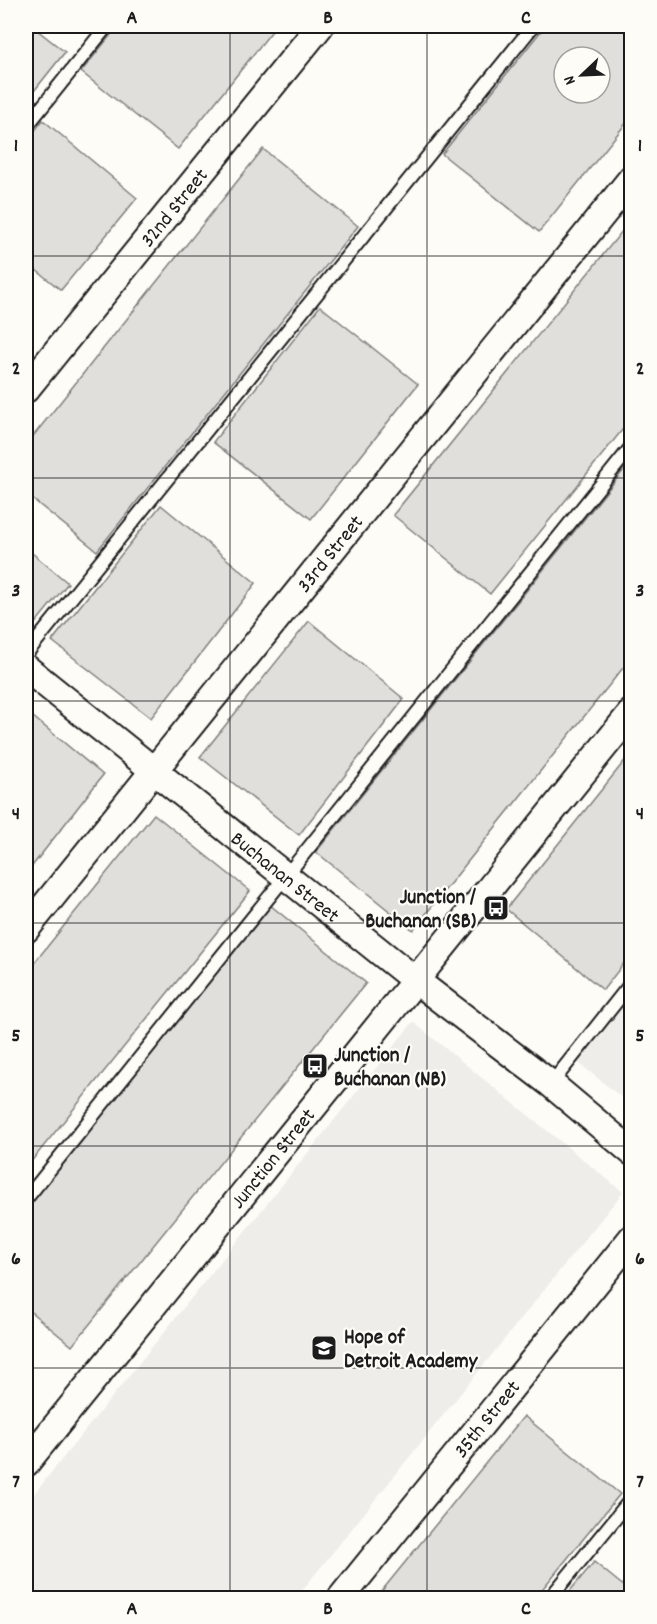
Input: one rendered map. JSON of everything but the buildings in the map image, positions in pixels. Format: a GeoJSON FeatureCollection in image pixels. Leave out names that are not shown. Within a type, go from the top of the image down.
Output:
{"type":"FeatureCollection","features":[{"type":"Feature","properties":{"kind":"street","name":"32nd Street"},"geometry":{"type":"LineString","coordinates":[[26,389],[320,26]]}},
{"type":"Feature","properties":{"kind":"street","name":"33rd Street"},"geometry":{"type":"LineString","coordinates":[[26,929],[632,178]]}},
{"type":"Feature","properties":{"kind":"street","name":"Buchanan Street"},"geometry":{"type":"LineString","coordinates":[[26,669],[415,980],[551,1084],[632,1152]]}},
{"type":"Feature","properties":{"kind":"street","name":"Junction Street"},"geometry":{"type":"LineString","coordinates":[[26,1463],[632,712]]}},
{"type":"Feature","properties":{"kind":"street","name":"35th Street"},"geometry":{"type":"LineString","coordinates":[[341,1599],[632,1238]]}},
{"type":"Feature","properties":{"kind":"lane"},"geometry":{"type":"LineString","coordinates":[[26,127],[107,26]]}},
{"type":"Feature","properties":{"kind":"lane"},"geometry":{"type":"LineString","coordinates":[[26,654],[533,26]]}},
{"type":"Feature","properties":{"kind":"lane"},"geometry":{"type":"LineString","coordinates":[[26,1199],[632,446]]}},
{"type":"Feature","properties":{"kind":"lane"},"geometry":{"type":"LineString","coordinates":[[551,1084],[632,982]]}},
{"type":"Feature","properties":{"kind":"lane"},"geometry":{"type":"LineString","coordinates":[[550,1599],[632,1498]]}},
{"type":"Feature","properties":{"kind":"shaded area"},"geometry":{"type":"Polygon","coordinates":[[[26,26],[32,26],[65,52],[26,101],[26,26]]]}},
{"type":"Feature","properties":{"kind":"shaded area"},"geometry":{"type":"Polygon","coordinates":[[[118,26],[276,26],[178,149],[81,72],[118,26]]]}},
{"type":"Feature","properties":{"kind":"shaded area"},"geometry":{"type":"Polygon","coordinates":[[[545,26],[618,26],[631,36],[631,117],[539,232],[442,154],[545,26]]]}},
{"type":"Feature","properties":{"kind":"shaded area"},"geometry":{"type":"Polygon","coordinates":[[[43,120],[137,198],[61,290],[26,262],[26,142],[43,120]]]}},
{"type":"Feature","properties":{"kind":"shaded area"},"geometry":{"type":"Polygon","coordinates":[[[263,149],[358,226],[97,551],[26,494],[26,445],[263,149]]]}},
{"type":"Feature","properties":{"kind":"shaded area"},"geometry":{"type":"Polygon","coordinates":[[[631,220],[631,419],[490,594],[393,515],[631,220]]]}},
{"type":"Feature","properties":{"kind":"shaded area"},"geometry":{"type":"Polygon","coordinates":[[[320,306],[418,384],[311,519],[213,442],[320,306]]]}},
{"type":"Feature","properties":{"kind":"shaded area"},"geometry":{"type":"Polygon","coordinates":[[[631,461],[631,658],[413,930],[316,852],[631,461]]]}},
{"type":"Feature","properties":{"kind":"shaded area"},"geometry":{"type":"Polygon","coordinates":[[[161,505],[256,583],[151,718],[52,641],[161,505]]]}},
{"type":"Feature","properties":{"kind":"shaded area"},"geometry":{"type":"Polygon","coordinates":[[[26,548],[68,583],[29,631],[26,628],[26,548]]]}},
{"type":"Feature","properties":{"kind":"shaded area"},"geometry":{"type":"Polygon","coordinates":[[[309,621],[404,699],[299,835],[200,757],[309,621]]]}},
{"type":"Feature","properties":{"kind":"shaded area"},"geometry":{"type":"Polygon","coordinates":[[[26,711],[103,775],[26,874],[26,711]]]}},
{"type":"Feature","properties":{"kind":"shaded area"},"geometry":{"type":"Polygon","coordinates":[[[631,753],[631,954],[603,990],[506,909],[631,753]]]}},
{"type":"Feature","properties":{"kind":"shaded area"},"geometry":{"type":"Polygon","coordinates":[[[154,814],[250,891],[26,1168],[26,973],[154,814]]]}},
{"type":"Feature","properties":{"kind":"shaded area"},"geometry":{"type":"Polygon","coordinates":[[[270,905],[366,983],[72,1346],[26,1308],[26,1208],[270,905]]]}},
{"type":"Feature","properties":{"kind":"shaded area"},"geometry":{"type":"Polygon","coordinates":[[[631,990],[631,1105],[575,1060],[631,990]]]}},
{"type":"Feature","properties":{"kind":"shaded area","name":"Hope of Detroit Academy"},"geometry":{"type":"Polygon","coordinates":[[[413,1022],[623,1192],[296,1598],[43,1598],[26,1585],[26,1504],[413,1022]]]}},
{"type":"Feature","properties":{"kind":"shaded area"},"geometry":{"type":"Polygon","coordinates":[[[524,1416],[620,1494],[535,1598],[376,1598],[524,1416]]]}},
{"type":"Feature","properties":{"kind":"shaded area"},"geometry":{"type":"Polygon","coordinates":[[[594,1562],[631,1592],[631,1598],[564,1598],[594,1562]]]}},
{"type":"Feature","properties":{"kind":"place","name":"Junction / Buchanan (SB)"},"geometry":{"type":"Point","coordinates":[496,908]}},
{"type":"Feature","properties":{"kind":"place","name":"Junction / Buchanan (NB)"},"geometry":{"type":"Point","coordinates":[315,1066]}},
{"type":"Feature","properties":{"kind":"place","name":"Hope of Detroit Academy"},"geometry":{"type":"Point","coordinates":[324,1348]}}]}
